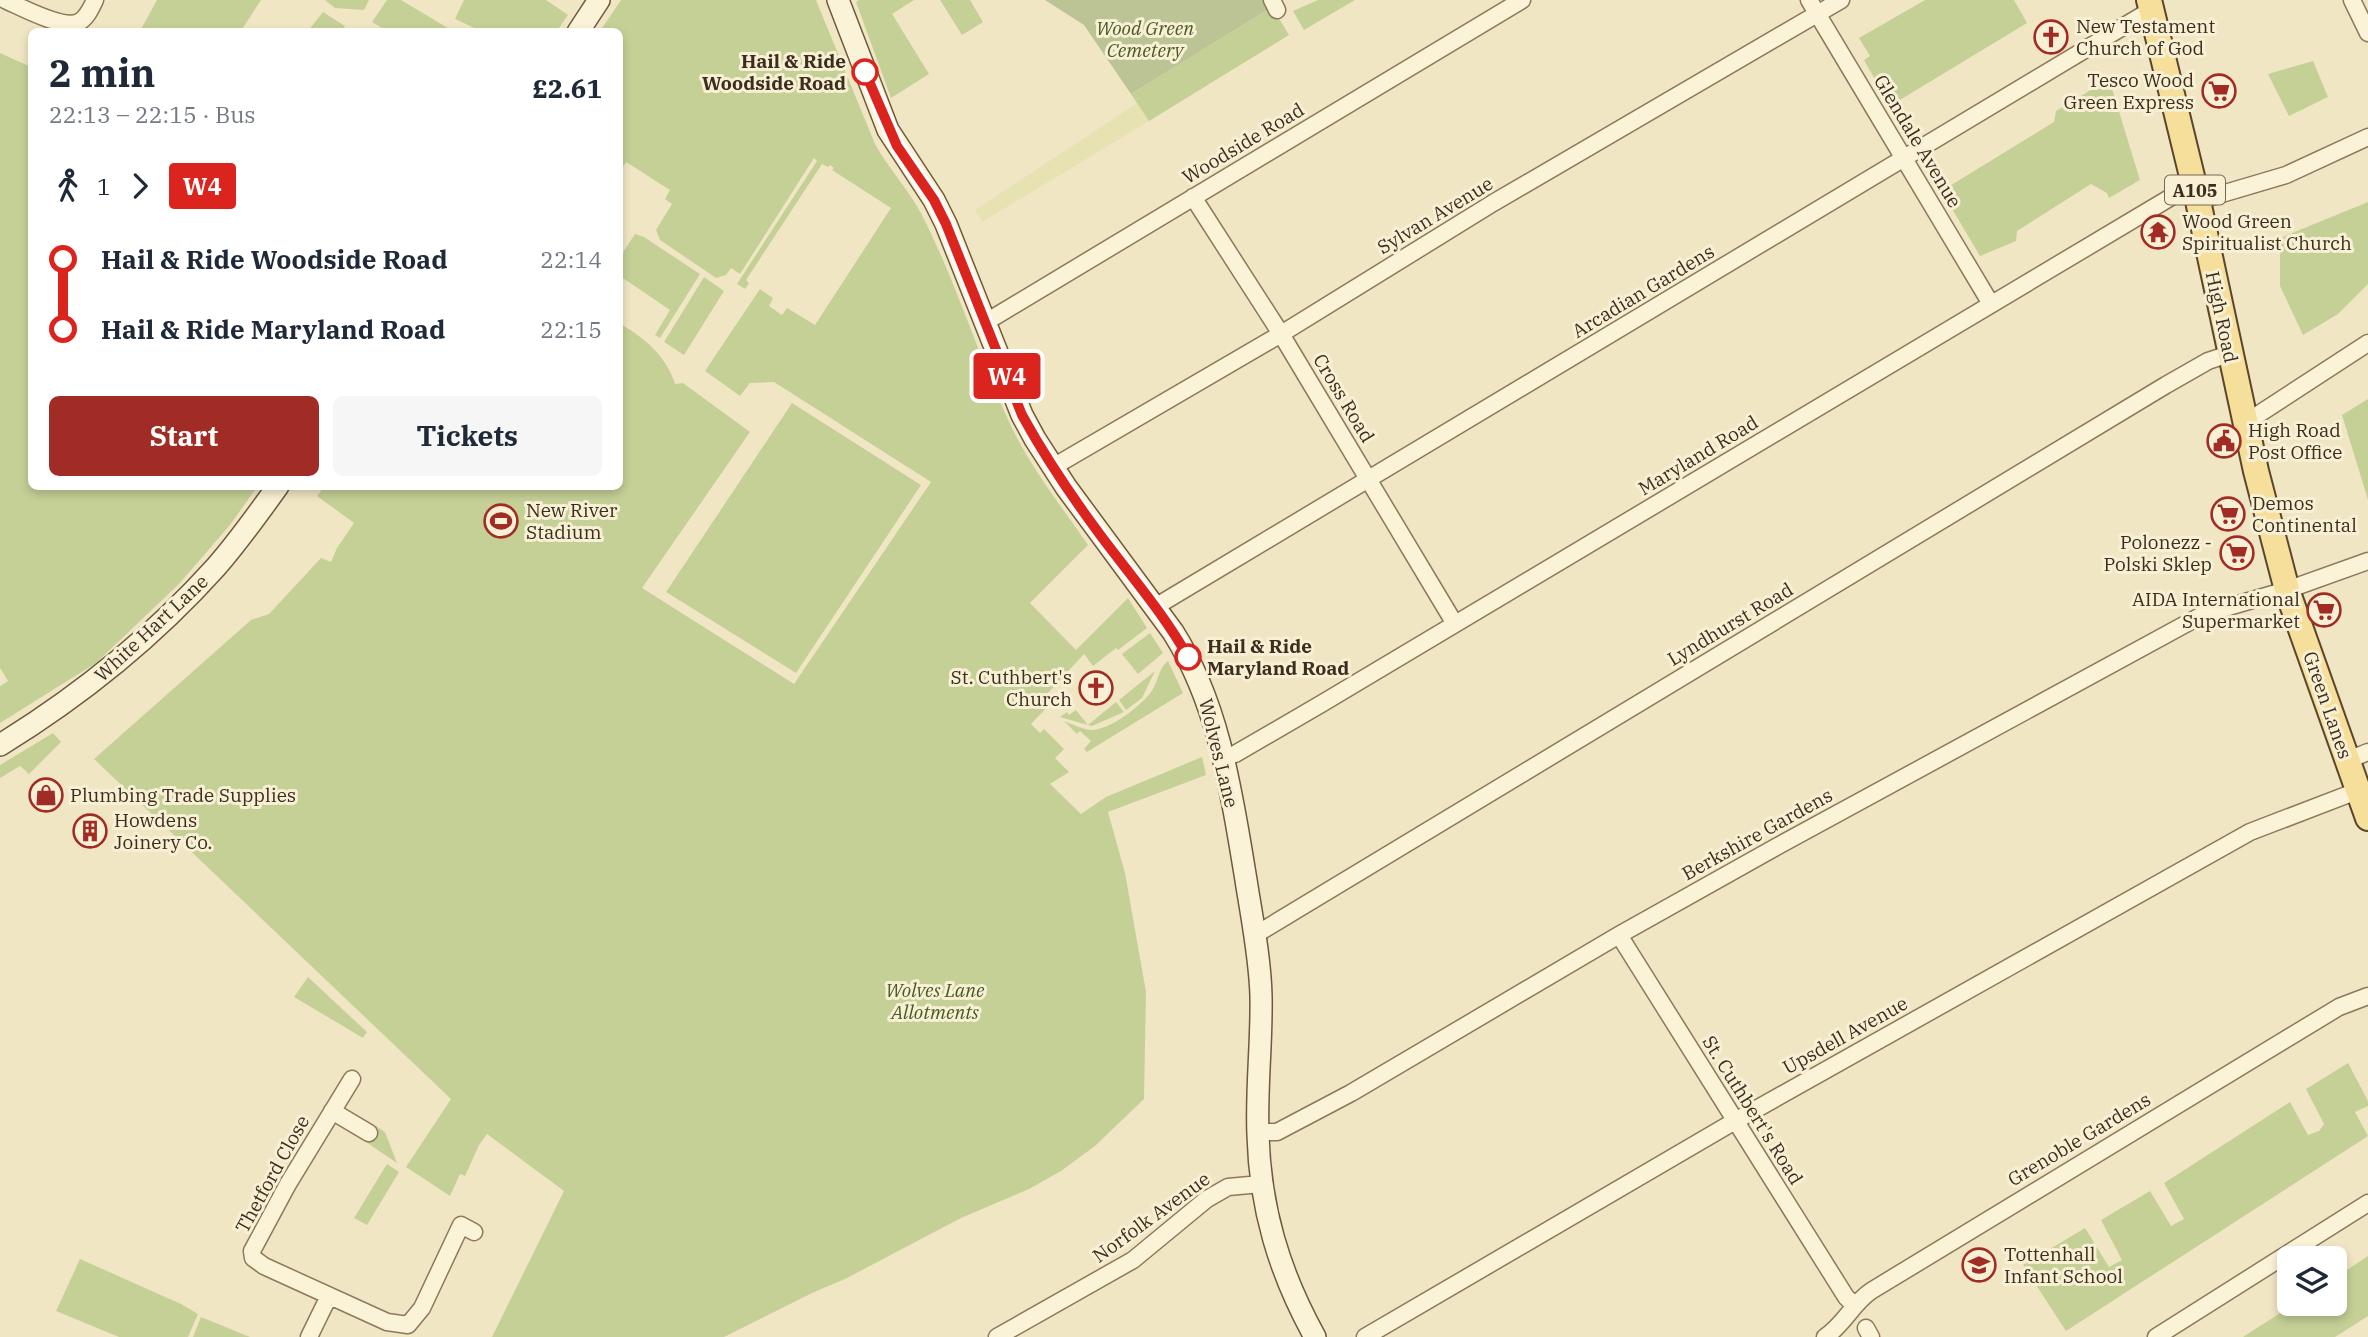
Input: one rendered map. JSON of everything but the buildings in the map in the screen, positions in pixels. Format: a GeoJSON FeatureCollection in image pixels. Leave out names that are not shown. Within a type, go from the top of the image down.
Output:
{"type":"FeatureCollection","features":[{"type":"Feature","properties":{"kind":"main road","name":"High Road"},"geometry":{"type":"LineString","coordinates":[[2150,5],[2195,192],[2256,471]]}},
{"type":"Feature","properties":{"kind":"main road","name":"Green Lanes"},"geometry":{"type":"LineString","coordinates":[[2256,471],[2287,590],[2358,756],[2357,791],[2368,818]]}},
{"type":"Feature","properties":{"kind":"street"},"geometry":{"type":"LineString","coordinates":[[5,0],[70,25],[83,19],[95,0]]}},
{"type":"Feature","properties":{"kind":"street"},"geometry":{"type":"LineString","coordinates":[[581,28],[599,0]]}},
{"type":"Feature","properties":{"kind":"street","name":"Wolves Lane"},"geometry":{"type":"LineString","coordinates":[[838,0],[888,130],[934,200],[946,224],[1022,415],[1100,535],[1156,607],[1182,646],[1196,674],[1223,757],[1255,935],[1261,997],[1258,1132],[1261,1184],[1269,1229],[1286,1278],[1315,1337]]}},
{"type":"Feature","properties":{"kind":"street","name":"Woodside Road"},"geometry":{"type":"LineString","coordinates":[[986,322],[1522,0]]}},
{"type":"Feature","properties":{"kind":"street","name":"Sylvan Avenue"},"geometry":{"type":"LineString","coordinates":[[1054,467],[1281,334],[1813,7],[1841,0]]}},
{"type":"Feature","properties":{"kind":"street"},"geometry":{"type":"LineString","coordinates":[[2352,0],[2368,33]]}},
{"type":"Feature","properties":{"kind":"street","name":"Arcadian Gardens"},"geometry":{"type":"LineString","coordinates":[[1156,607],[1904,158],[2150,5]]}},
{"type":"Feature","properties":{"kind":"street","name":"Glendale Avenue"},"geometry":{"type":"LineString","coordinates":[[1813,7],[1991,304]]}},
{"type":"Feature","properties":{"kind":"street","name":"Maryland Road"},"geometry":{"type":"LineString","coordinates":[[1223,757],[1235,754],[1991,304],[2195,192],[2286,175],[2368,136]]}},
{"type":"Feature","properties":{"kind":"street","name":"Cross Road"},"geometry":{"type":"LineString","coordinates":[[1193,197],[1281,334],[1455,624]]}},
{"type":"Feature","properties":{"kind":"street"},"geometry":{"type":"LineString","coordinates":[[2245,420],[2259,414],[2368,343]]}},
{"type":"Feature","properties":{"kind":"street","name":"Lyndhurst Road"},"geometry":{"type":"LineString","coordinates":[[1255,935],[2166,385],[2208,360],[2229,354]]}},
{"type":"Feature","properties":{"kind":"street","name":"White Hart Lane"},"geometry":{"type":"LineString","coordinates":[[0,745],[76,695],[159,624],[216,568],[275,490]]}},
{"type":"Feature","properties":{"kind":"street","name":"Berkshire Gardens"},"geometry":{"type":"LineString","coordinates":[[1258,1132],[1277,1132],[1351,1093],[1619,935],[2204,614],[2287,590],[2368,561]]}},
{"type":"Feature","properties":{"kind":"street","name":"Upsdell Avenue"},"geometry":{"type":"LineString","coordinates":[[1364,1337],[1735,1121],[2250,832],[2357,791]]}},
{"type":"Feature","properties":{"kind":"street","name":"St. Cuthbert's Road"},"geometry":{"type":"LineString","coordinates":[[1619,935],[1846,1297],[1854,1305]]}},
{"type":"Feature","properties":{"kind":"street","name":"Grenoble Gardens"},"geometry":{"type":"LineString","coordinates":[[1825,1337],[1836,1329],[1854,1305],[1871,1291],[2339,1007],[2368,996]]}},
{"type":"Feature","properties":{"kind":"street","name":"Thetford Close"},"geometry":{"type":"LineString","coordinates":[[352,1079],[288,1184],[253,1251],[253,1258],[387,1322],[408,1325],[416,1319],[422,1308],[461,1225],[474,1232]]}},
{"type":"Feature","properties":{"kind":"street","name":"Thetford Close"},"geometry":{"type":"LineString","coordinates":[[332,1111],[369,1133]]}},
{"type":"Feature","properties":{"kind":"street","name":"Norfolk Avenue"},"geometry":{"type":"LineString","coordinates":[[997,1337],[1133,1260],[1207,1199],[1228,1187],[1261,1184]]}},
{"type":"Feature","properties":{"kind":"street"},"geometry":{"type":"LineString","coordinates":[[2156,1337],[2368,1203]]}},
{"type":"Feature","properties":{"kind":"street"},"geometry":{"type":"LineString","coordinates":[[309,1337],[329,1296]]}},
{"type":"Feature","properties":{"kind":"shaded area"},"geometry":{"type":"Polygon","coordinates":[[[1137,103],[1149,121],[982,222],[975,210],[1137,103]]]}},
{"type":"Feature","properties":{"kind":"green space"},"geometry":{"type":"Polygon","coordinates":[[[157,0],[261,0],[243,28],[142,28],[157,0]]]}},
{"type":"Feature","properties":{"kind":"green space"},"geometry":{"type":"Polygon","coordinates":[[[325,0],[369,0],[364,10],[335,8],[325,0]]]}},
{"type":"Feature","properties":{"kind":"green space"},"geometry":{"type":"Polygon","coordinates":[[[387,0],[401,0],[448,28],[382,28],[372,22],[387,0]]]}},
{"type":"Feature","properties":{"kind":"green space"},"geometry":{"type":"Polygon","coordinates":[[[464,0],[546,0],[568,15],[559,28],[474,28],[455,19],[464,0]]]}},
{"type":"Feature","properties":{"kind":"green space","name":"Wolves Lane Allotments"},"geometry":{"type":"Polygon","coordinates":[[[621,0],[816,0],[875,144],[917,206],[935,241],[1012,428],[1038,473],[1088,545],[1030,603],[1076,650],[1128,598],[1147,628],[1093,666],[1084,654],[1047,694],[1052,702],[1031,724],[1040,733],[1044,729],[1064,749],[1055,758],[1069,772],[1050,784],[1081,814],[1106,797],[1202,757],[1206,775],[1108,812],[1125,873],[1146,992],[1144,1099],[1095,1146],[1061,1171],[724,1337],[492,1337],[564,1191],[487,1134],[465,1176],[460,1174],[450,1196],[406,1167],[451,1099],[94,759],[251,620],[269,614],[321,558],[331,562],[354,523],[317,496],[322,490],[623,490],[623,326],[654,349],[675,384],[683,383],[750,432],[642,588],[794,684],[931,482],[774,382],[750,383],[740,396],[705,371],[760,289],[773,298],[769,306],[782,315],[787,308],[815,325],[891,208],[832,170],[834,168],[830,165],[828,167],[822,164],[746,280],[749,283],[745,289],[737,284],[817,161],[814,158],[740,274],[731,268],[726,275],[716,278],[660,240],[656,230],[672,204],[665,199],[670,190],[626,162],[623,166],[623,28],[602,28],[621,0]]]}},
{"type":"Feature","properties":{"kind":"green space"},"geometry":{"type":"Polygon","coordinates":[[[914,0],[892,14],[929,74],[891,98],[856,2],[914,0]]]}},
{"type":"Feature","properties":{"kind":"green space"},"geometry":{"type":"Polygon","coordinates":[[[940,0],[970,0],[983,22],[962,35],[940,0]]]}},
{"type":"Feature","properties":{"kind":"green space","name":"Wood Green Cemetery"},"geometry":{"type":"Polygon","coordinates":[[[1045,0],[1268,0],[1272,7],[1131,94],[1084,25],[1045,0]]]}},
{"type":"Feature","properties":{"kind":"green space"},"geometry":{"type":"Polygon","coordinates":[[[1318,0],[1355,0],[1304,30],[1293,11],[1318,0]]]}},
{"type":"Feature","properties":{"kind":"green space"},"geometry":{"type":"Polygon","coordinates":[[[1925,0],[2014,0],[2027,23],[1890,106],[1864,60],[1870,56],[1859,38],[1925,0]]]}},
{"type":"Feature","properties":{"kind":"green space"},"geometry":{"type":"Polygon","coordinates":[[[1272,7],[1289,35],[1149,121],[1131,94],[1272,7]]]}},
{"type":"Feature","properties":{"kind":"green space"},"geometry":{"type":"Polygon","coordinates":[[[323,12],[345,26],[343,28],[310,28],[323,12]]]}},
{"type":"Feature","properties":{"kind":"green space"},"geometry":{"type":"Polygon","coordinates":[[[0,53],[28,66],[28,490],[255,490],[230,525],[179,584],[96,663],[0,723],[0,686],[8,681],[0,668],[0,53]]]}},
{"type":"Feature","properties":{"kind":"green space"},"geometry":{"type":"Polygon","coordinates":[[[2313,61],[2328,97],[2289,116],[2268,74],[2313,61]]]}},
{"type":"Feature","properties":{"kind":"green space"},"geometry":{"type":"Polygon","coordinates":[[[2109,79],[2140,180],[2109,198],[2107,193],[2091,184],[2017,231],[2016,241],[1980,256],[1945,197],[1948,187],[2054,122],[2056,111],[2109,79]]]}},
{"type":"Feature","properties":{"kind":"green space"},"geometry":{"type":"Polygon","coordinates":[[[2368,202],[2368,284],[2338,314],[2303,335],[2280,286],[2280,238],[2368,202]]]}},
{"type":"Feature","properties":{"kind":"green space"},"geometry":{"type":"Polygon","coordinates":[[[635,234],[644,237],[700,274],[660,338],[655,335],[670,310],[623,278],[623,252],[635,234]]]}},
{"type":"Feature","properties":{"kind":"green space"},"geometry":{"type":"Polygon","coordinates":[[[704,277],[724,291],[684,355],[664,342],[704,277]]]}},
{"type":"Feature","properties":{"kind":"green space"},"geometry":{"type":"Polygon","coordinates":[[[2368,399],[2368,500],[2342,415],[2368,399]]]}},
{"type":"Feature","properties":{"kind":"green space"},"geometry":{"type":"Polygon","coordinates":[[[792,403],[921,485],[796,673],[666,592],[792,403]]]}},
{"type":"Feature","properties":{"kind":"green space"},"geometry":{"type":"Polygon","coordinates":[[[1150,633],[1163,653],[1138,674],[1122,654],[1150,633]]]}},
{"type":"Feature","properties":{"kind":"green space"},"geometry":{"type":"Polygon","coordinates":[[[1168,661],[1183,693],[1087,752],[1084,749],[1091,741],[1080,731],[1077,734],[1064,721],[1090,730],[1116,721],[1149,695],[1168,661]]]}},
{"type":"Feature","properties":{"kind":"green space"},"geometry":{"type":"Polygon","coordinates":[[[1155,671],[1142,698],[1126,710],[1119,700],[1155,671]]]}},
{"type":"Feature","properties":{"kind":"green space"},"geometry":{"type":"Polygon","coordinates":[[[1116,702],[1124,712],[1092,726],[1088,725],[1116,702]]]}},
{"type":"Feature","properties":{"kind":"green space"},"geometry":{"type":"Polygon","coordinates":[[[1076,710],[1088,725],[1060,717],[1076,710]]]}},
{"type":"Feature","properties":{"kind":"green space"},"geometry":{"type":"Polygon","coordinates":[[[53,733],[61,742],[29,774],[20,766],[0,778],[0,765],[53,733]]]}},
{"type":"Feature","properties":{"kind":"green space"},"geometry":{"type":"Polygon","coordinates":[[[308,977],[367,1032],[363,1038],[294,997],[308,977]]]}},
{"type":"Feature","properties":{"kind":"green space"},"geometry":{"type":"Polygon","coordinates":[[[2348,1063],[2368,1101],[2368,1106],[2355,1112],[2368,1136],[2066,1331],[2023,1265],[2085,1228],[2109,1267],[2122,1260],[2101,1220],[2150,1191],[2171,1226],[2184,1219],[2164,1183],[2290,1102],[2308,1135],[2319,1131],[2324,1124],[2306,1089],[2348,1063]]]}},
{"type":"Feature","properties":{"kind":"green space"},"geometry":{"type":"Polygon","coordinates":[[[376,1126],[385,1132],[397,1163],[366,1142],[376,1126]]]}},
{"type":"Feature","properties":{"kind":"green space"},"geometry":{"type":"Polygon","coordinates":[[[387,1164],[399,1172],[367,1225],[354,1218],[387,1164]]]}},
{"type":"Feature","properties":{"kind":"green space"},"geometry":{"type":"Polygon","coordinates":[[[2368,1256],[2368,1316],[2335,1337],[2243,1337],[2277,1315],[2347,1316],[2347,1270],[2368,1256]]]}},
{"type":"Feature","properties":{"kind":"green space"},"geometry":{"type":"Polygon","coordinates":[[[80,1259],[198,1314],[188,1337],[119,1337],[56,1311],[80,1259]]]}},
{"type":"Feature","properties":{"kind":"green space"},"geometry":{"type":"Polygon","coordinates":[[[201,1317],[250,1337],[193,1337],[201,1317]]]}},
{"type":"Feature","properties":{"kind":"bus line","name":"W4"},"geometry":{"type":"LineString","coordinates":[[865,72],[888,130],[934,200],[946,224],[1022,415],[1035,439],[1066,487],[1163,618],[1188,657]]}},
{"type":"Feature","properties":{"kind":"place","name":"New Testament Church of God"},"geometry":{"type":"Point","coordinates":[2051,37]}},
{"type":"Feature","properties":{"kind":"place","name":"Hail & Ride Woodside Road"},"geometry":{"type":"Point","coordinates":[865,72]}},
{"type":"Feature","properties":{"kind":"place","name":"Tesco Wood Green Express"},"geometry":{"type":"Point","coordinates":[2219,91]}},
{"type":"Feature","properties":{"kind":"place","name":"Wood Green Spiritualist Church"},"geometry":{"type":"Point","coordinates":[2158,232]}},
{"type":"Feature","properties":{"kind":"place","name":"High Road Post Office"},"geometry":{"type":"Point","coordinates":[2224,441]}},
{"type":"Feature","properties":{"kind":"place","name":"Demos Continental"},"geometry":{"type":"Point","coordinates":[2228,514]}},
{"type":"Feature","properties":{"kind":"place","name":"New River Stadium"},"geometry":{"type":"Point","coordinates":[501,521]}},
{"type":"Feature","properties":{"kind":"place","name":"Polonezz - Polski Sklep"},"geometry":{"type":"Point","coordinates":[2237,553]}},
{"type":"Feature","properties":{"kind":"place","name":"AIDA International Supermarket"},"geometry":{"type":"Point","coordinates":[2324,610]}},
{"type":"Feature","properties":{"kind":"place","name":"Hail & Ride Maryland Road"},"geometry":{"type":"Point","coordinates":[1188,657]}},
{"type":"Feature","properties":{"kind":"place","name":"St. Cuthbert's Church"},"geometry":{"type":"Point","coordinates":[1096,688]}},
{"type":"Feature","properties":{"kind":"place","name":"Plumbing Trade Supplies"},"geometry":{"type":"Point","coordinates":[46,795]}},
{"type":"Feature","properties":{"kind":"place","name":"Howdens Joinery Co."},"geometry":{"type":"Point","coordinates":[90,831]}},
{"type":"Feature","properties":{"kind":"place","name":"Tottenhall Infant School"},"geometry":{"type":"Point","coordinates":[1979,1265]}}]}
